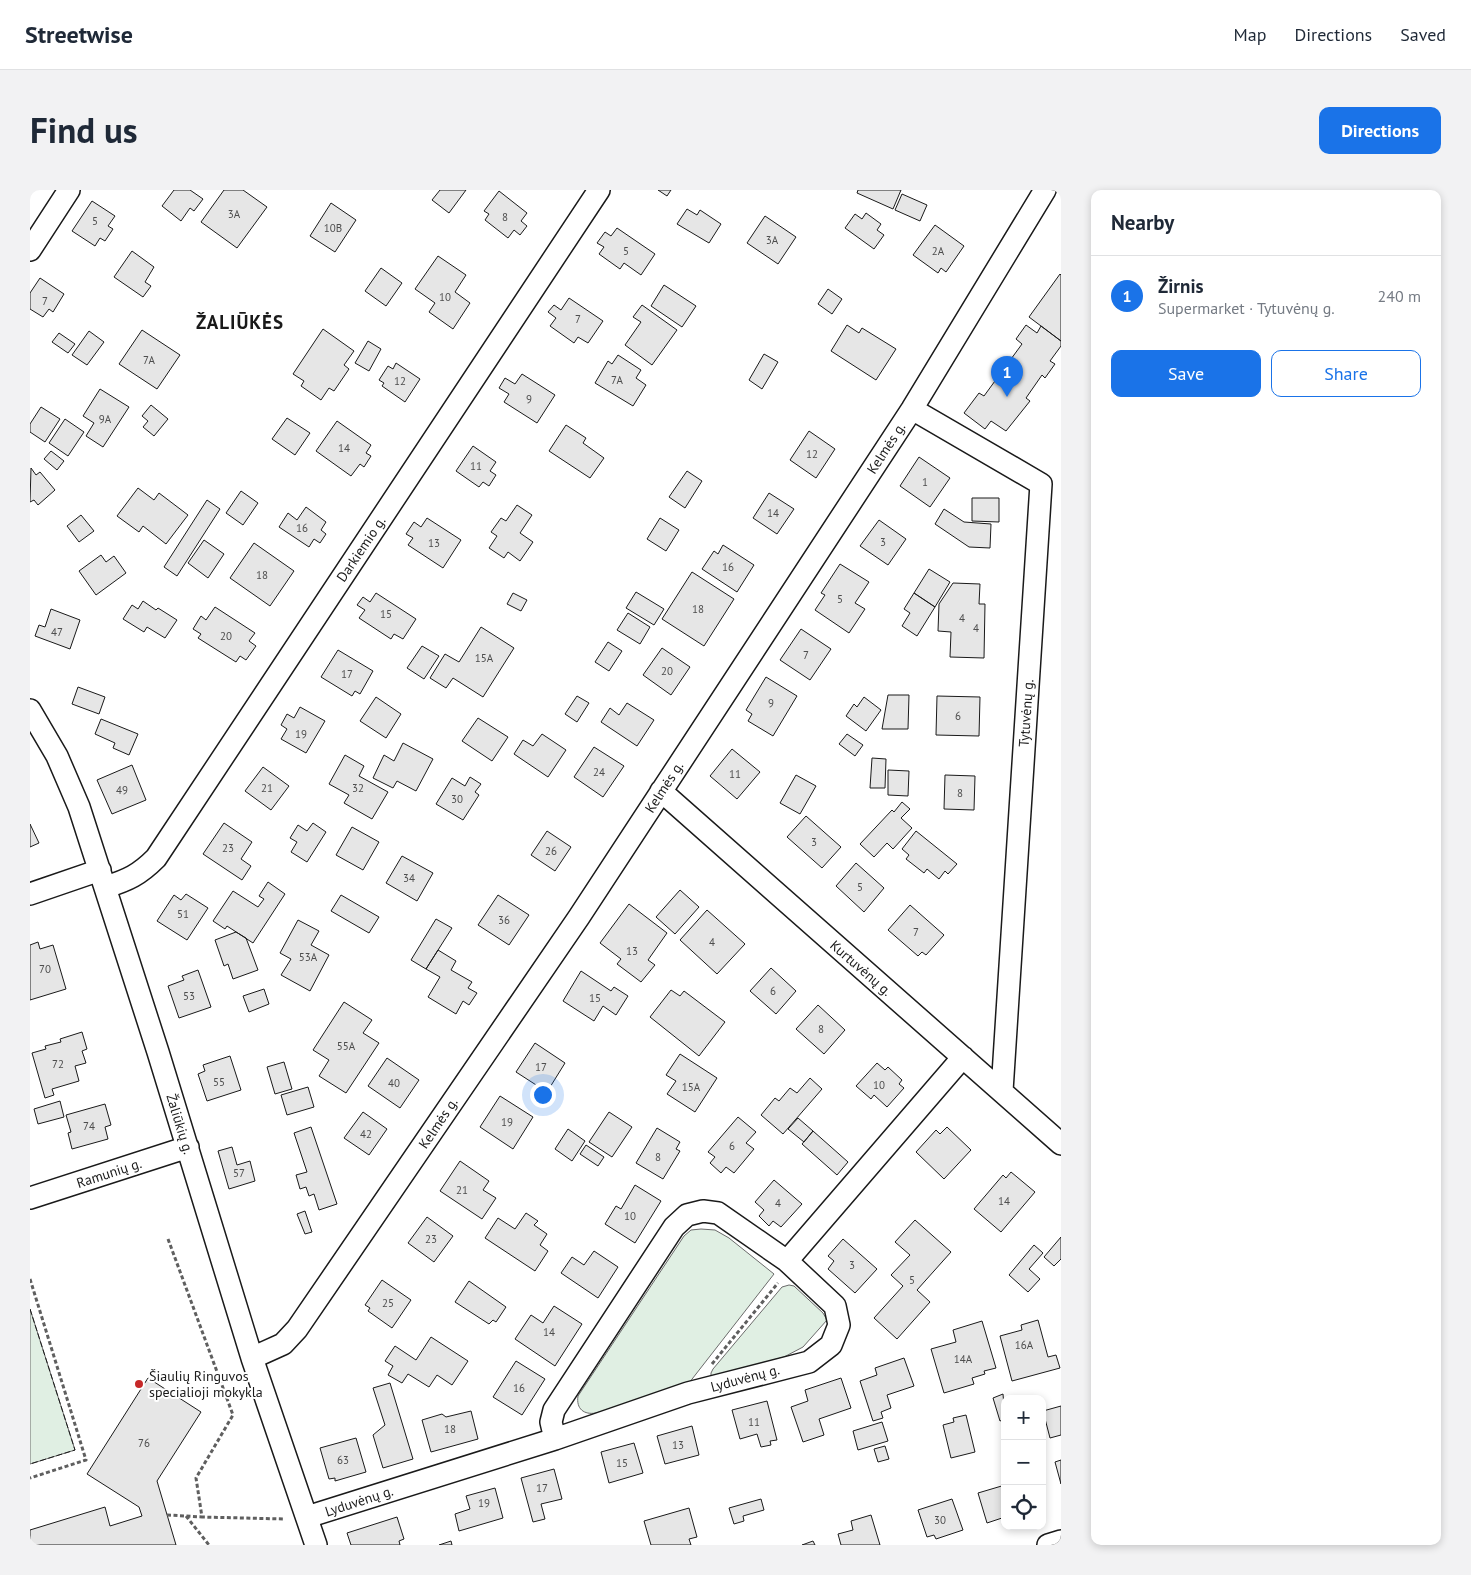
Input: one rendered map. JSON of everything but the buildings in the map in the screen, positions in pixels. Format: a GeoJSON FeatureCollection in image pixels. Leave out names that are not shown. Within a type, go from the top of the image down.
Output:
{"type":"FeatureCollection","features":[{"type":"Feature","properties":{"kind":"street"},"geometry":{"type":"LineString","coordinates":[[30,250],[69,190]]}},
{"type":"Feature","properties":{"kind":"street","name":"Darkiemio g."},"geometry":{"type":"LineString","coordinates":[[30,894],[103,878],[129,880],[142,872],[156,858],[599,190]]}},
{"type":"Feature","properties":{"kind":"street","name":"Kelmės g."},"geometry":{"type":"LineString","coordinates":[[252,1358],[283,1344],[297,1329],[579,917],[912,409],[1045,190]]}},
{"type":"Feature","properties":{"kind":"street","name":"Tytuvėnų g."},"geometry":{"type":"LineString","coordinates":[[912,409],[1041,484],[1002,1092]]}},
{"type":"Feature","properties":{"kind":"street","name":"Žaliūkių g."},"geometry":{"type":"LineString","coordinates":[[30,710],[61,764],[79,807],[188,1147],[299,1518],[316,1545]]}},
{"type":"Feature","properties":{"kind":"street","name":"Kurtuvėnų g."},"geometry":{"type":"LineString","coordinates":[[661,791],[1061,1144]]}},
{"type":"Feature","properties":{"kind":"street"},"geometry":{"type":"LineString","coordinates":[[790,1263],[963,1057]]}},
{"type":"Feature","properties":{"kind":"street","name":"Ramunių g."},"geometry":{"type":"LineString","coordinates":[[30,1198],[188,1147]]}},
{"type":"Feature","properties":{"kind":"street","name":"Lyduvėnų g."},"geometry":{"type":"LineString","coordinates":[[299,1518],[554,1438],[688,1393],[808,1362],[831,1344],[839,1325],[835,1306],[790,1263],[718,1213],[703,1211],[687,1215],[674,1227],[554,1410],[551,1422],[554,1438]]}},
{"type":"Feature","properties":{"kind":"street"},"geometry":{"type":"LineString","coordinates":[[1048,1545],[1061,1541]]}},
{"type":"Feature","properties":{"kind":"path"},"geometry":{"type":"LineString","coordinates":[[168,1238],[233,1415],[196,1478],[202,1517]]}},
{"type":"Feature","properties":{"kind":"path"},"geometry":{"type":"LineString","coordinates":[[688,1393],[790,1263]]}},
{"type":"Feature","properties":{"kind":"path"},"geometry":{"type":"LineString","coordinates":[[30,1279],[86,1460],[30,1478]]}},
{"type":"Feature","properties":{"kind":"path"},"geometry":{"type":"LineString","coordinates":[[167,1515],[299,1518]]}},
{"type":"Feature","properties":{"kind":"path"},"geometry":{"type":"LineString","coordinates":[[186,1516],[209,1545]]}},
{"type":"Feature","properties":{"kind":"green space"},"geometry":{"type":"Polygon","coordinates":[[[691,1230],[715,1230],[729,1238],[774,1274],[689,1383],[681,1388],[596,1413],[585,1412],[578,1404],[578,1396],[684,1236],[691,1230]]]}},
{"type":"Feature","properties":{"kind":"green space"},"geometry":{"type":"Polygon","coordinates":[[[794,1286],[823,1313],[827,1320],[803,1347],[784,1357],[711,1377],[713,1369],[782,1287],[794,1286]]]}},
{"type":"Feature","properties":{"kind":"green space"},"geometry":{"type":"Polygon","coordinates":[[[30,1309],[75,1450],[30,1464],[30,1309]]]}},
{"type":"Feature","properties":{"kind":"fence"},"geometry":{"type":"LineString","coordinates":[[30,1309],[75,1450],[30,1464]]}},
{"type":"Feature","properties":{"kind":"place","name":"Žirnis"},"geometry":{"type":"Point","coordinates":[1007,397]}},
{"type":"Feature","properties":{"kind":"place","name":"Šiaulių Ringuvos specialioji mokykla"},"geometry":{"type":"Point","coordinates":[139,1384]}},
{"type":"Feature","properties":{"kind":"district","name":"ŽALIŪKĖS"},"geometry":{"type":"Point","coordinates":[240,322]}}]}
